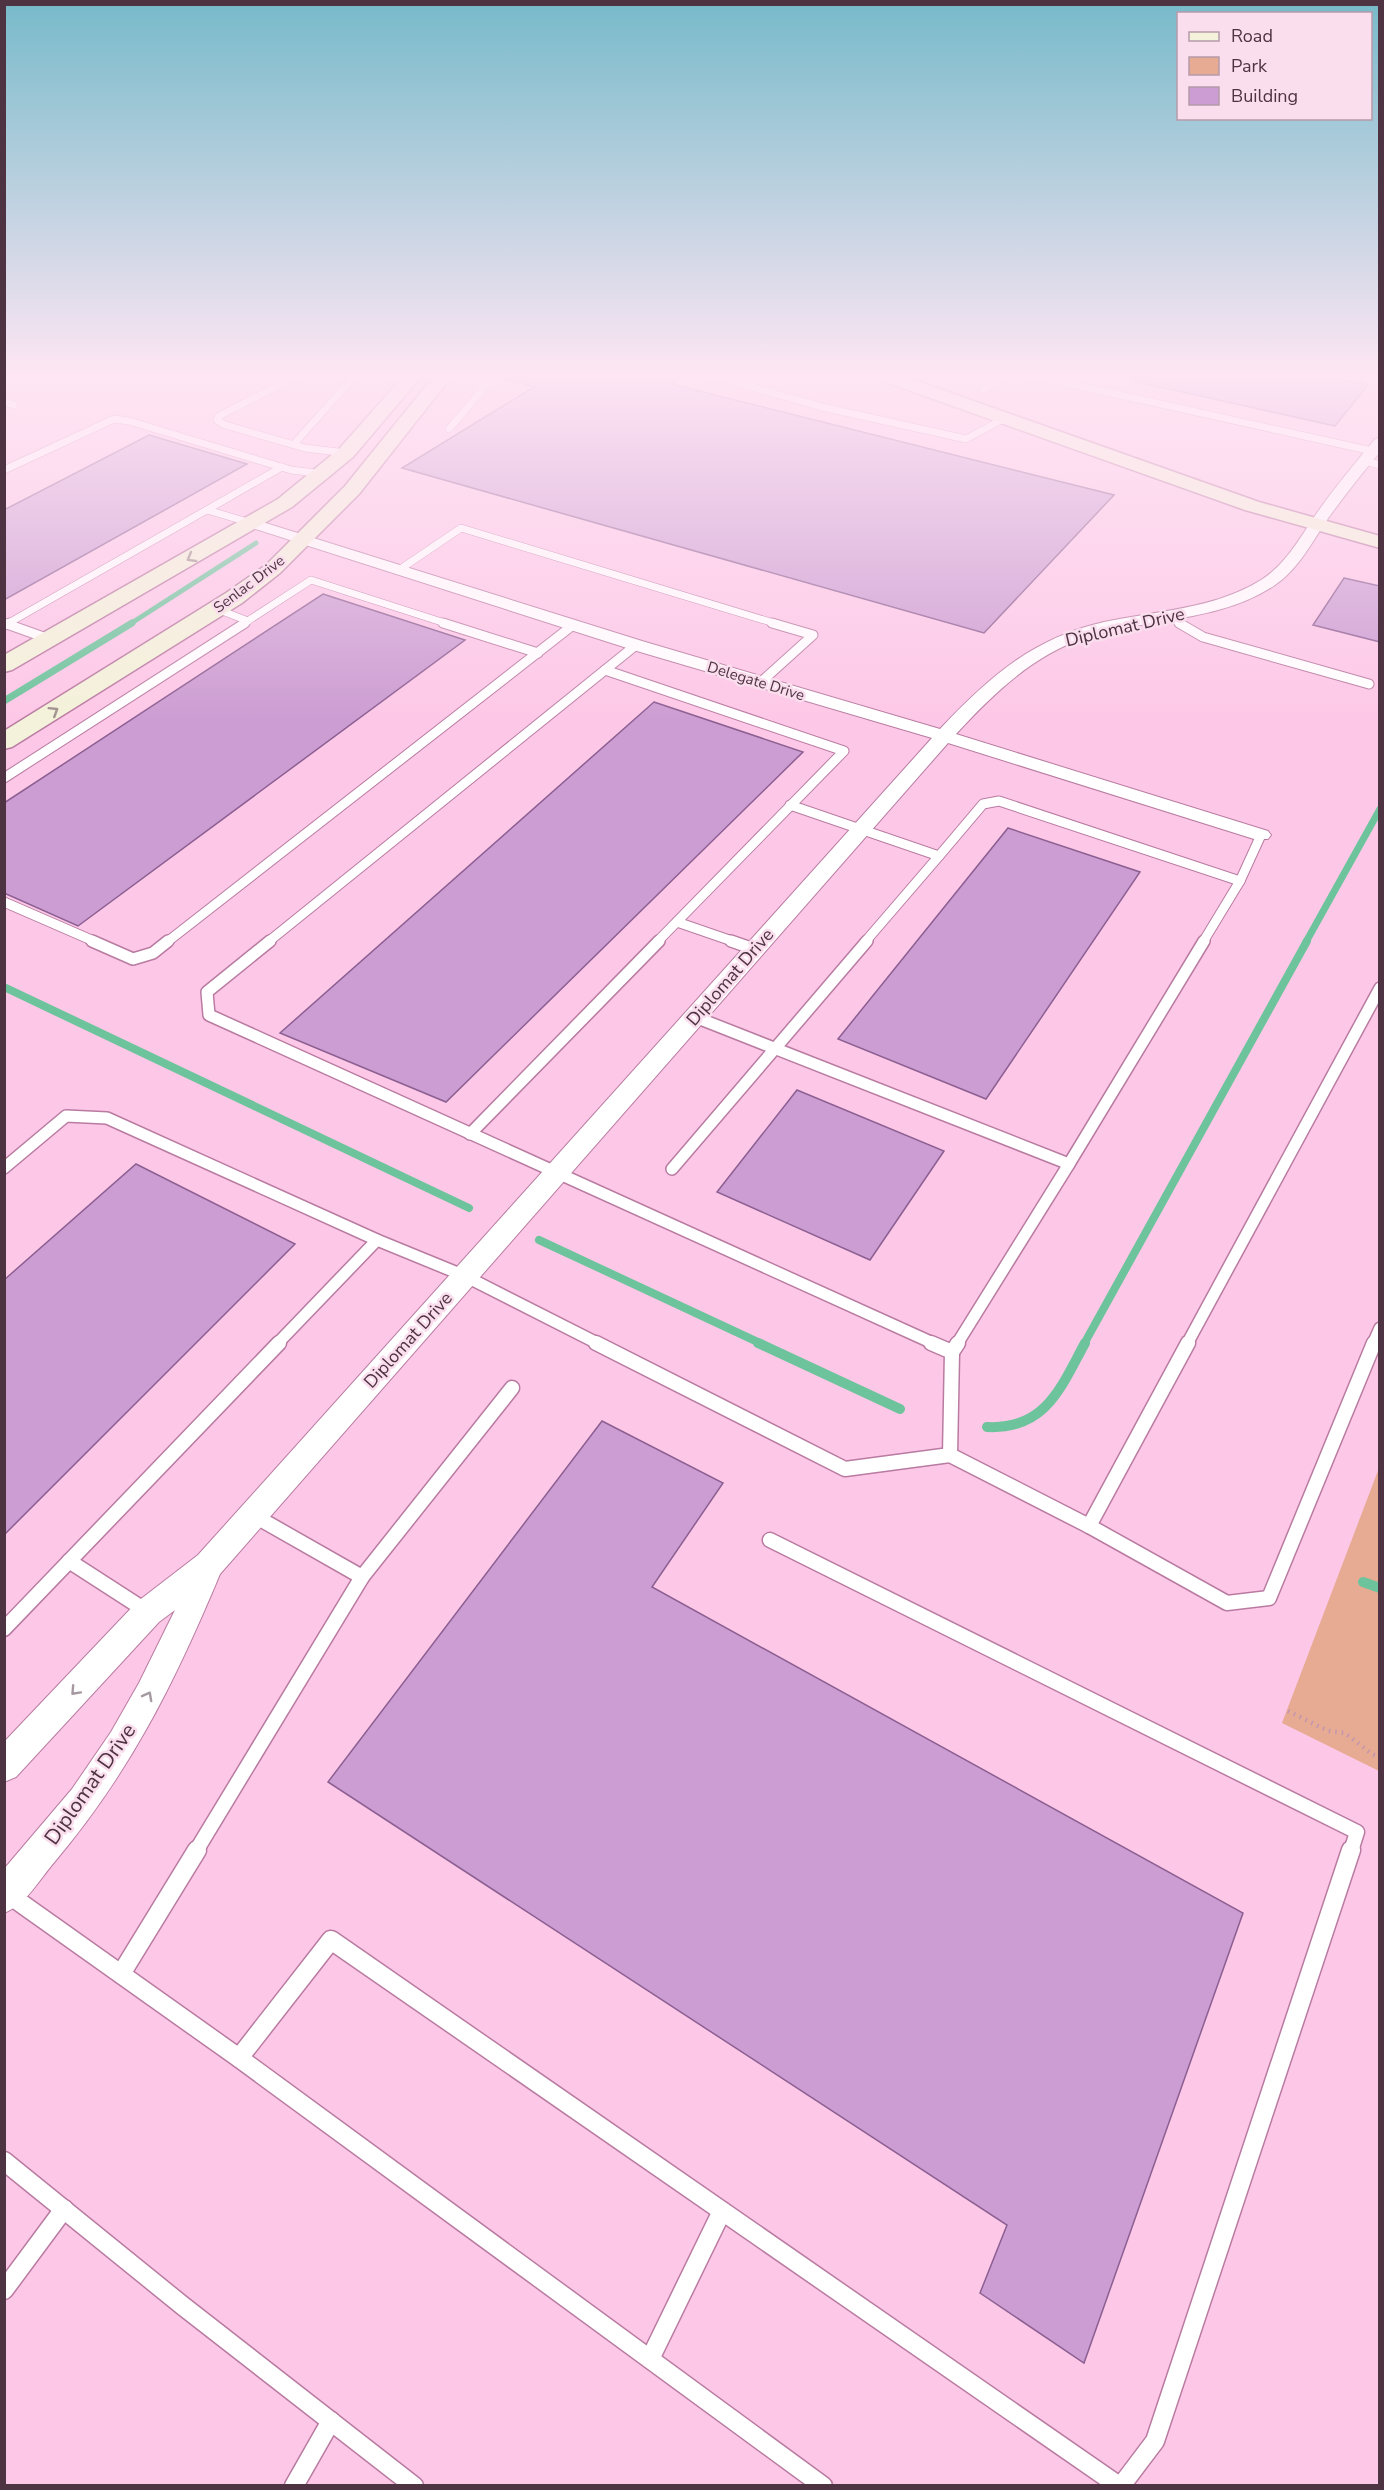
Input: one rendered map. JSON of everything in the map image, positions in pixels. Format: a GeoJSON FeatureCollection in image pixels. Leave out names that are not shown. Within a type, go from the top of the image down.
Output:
{"type":"FeatureCollection","features":[{"type":"Feature","properties":{"kind":"street"},"geometry":{"type":"LineString","coordinates":[[4,665],[285,503],[306,487]]}},
{"type":"Feature","properties":{"kind":"street","name":"Senlac Drive"},"geometry":{"type":"LineString","coordinates":[[4,742],[217,609],[273,569],[354,487]]}},
{"type":"Feature","properties":{"kind":"street"},"geometry":{"type":"LineString","coordinates":[[1199,487],[1252,506],[1380,525]]}},
{"type":"Feature","properties":{"kind":"street","name":"Diplomat Drive"},"geometry":{"type":"LineString","coordinates":[[4,1766],[148,1612],[209,1565],[754,949],[944,736],[998,679],[1034,653],[1085,633],[1220,605],[1269,582],[1294,558],[1321,518],[1347,487]]}},
{"type":"Feature","properties":{"kind":"street"},"geometry":{"type":"LineString","coordinates":[[1293,498],[1321,518],[1380,543]]}},
{"type":"Feature","properties":{"kind":"street","name":"Delegate Drive"},"geometry":{"type":"LineString","coordinates":[[251,523],[636,645],[944,736],[1261,835]]}},
{"type":"Feature","properties":{"kind":"street","name":"Diplomat Drive"},"geometry":{"type":"LineString","coordinates":[[5,1894],[83,1800],[127,1735],[180,1635],[209,1565]]}},
{"type":"Feature","properties":{"kind":"lane"},"geometry":{"type":"LineString","coordinates":[[6,625],[247,487]]}},
{"type":"Feature","properties":{"kind":"lane"},"geometry":{"type":"LineString","coordinates":[[207,510],[251,523]]}},
{"type":"Feature","properties":{"kind":"lane"},"geometry":{"type":"LineString","coordinates":[[399,570],[461,528],[813,635],[761,682]]}},
{"type":"Feature","properties":{"kind":"lane"},"geometry":{"type":"LineString","coordinates":[[4,778],[311,580],[538,653]]}},
{"type":"Feature","properties":{"kind":"lane"},"geometry":{"type":"LineString","coordinates":[[217,609],[248,621]]}},
{"type":"Feature","properties":{"kind":"lane"},"geometry":{"type":"LineString","coordinates":[[1167,616],[1203,637],[1369,684]]}},
{"type":"Feature","properties":{"kind":"lane"},"geometry":{"type":"LineString","coordinates":[[6,625],[49,639]]}},
{"type":"Feature","properties":{"kind":"lane"},"geometry":{"type":"LineString","coordinates":[[4,902],[133,959],[153,953],[573,625]]}},
{"type":"Feature","properties":{"kind":"lane"},"geometry":{"type":"LineString","coordinates":[[636,645],[207,992],[209,1015],[952,1352]]}},
{"type":"Feature","properties":{"kind":"lane"},"geometry":{"type":"LineString","coordinates":[[470,1134],[844,751],[605,670]]}},
{"type":"Feature","properties":{"kind":"lane"},"geometry":{"type":"LineString","coordinates":[[672,1169],[983,804],[999,801],[1240,880]]}},
{"type":"Feature","properties":{"kind":"lane"},"geometry":{"type":"LineString","coordinates":[[790,805],[939,855]]}},
{"type":"Feature","properties":{"kind":"lane"},"geometry":{"type":"LineString","coordinates":[[950,1455],[952,1352],[1069,1164],[1240,880],[1261,835]]}},
{"type":"Feature","properties":{"kind":"lane"},"geometry":{"type":"LineString","coordinates":[[677,922],[754,949]]}},
{"type":"Feature","properties":{"kind":"lane"},"geometry":{"type":"LineString","coordinates":[[1089,1526],[1380,988]]}},
{"type":"Feature","properties":{"kind":"lane"},"geometry":{"type":"LineString","coordinates":[[695,1017],[1069,1164]]}},
{"type":"Feature","properties":{"kind":"lane"},"geometry":{"type":"LineString","coordinates":[[4,1168],[66,1116],[107,1118],[377,1240],[465,1276],[845,1469],[950,1455],[1089,1526],[1227,1603],[1269,1598],[1380,1328]]}},
{"type":"Feature","properties":{"kind":"lane"},"geometry":{"type":"LineString","coordinates":[[4,1629],[377,1240]]}},
{"type":"Feature","properties":{"kind":"lane"},"geometry":{"type":"LineString","coordinates":[[121,1974],[362,1577],[512,1388]]}},
{"type":"Feature","properties":{"kind":"lane"},"geometry":{"type":"LineString","coordinates":[[252,1514],[362,1577]]}},
{"type":"Feature","properties":{"kind":"lane"},"geometry":{"type":"LineString","coordinates":[[239,2058],[331,1940],[1120,2486],[1155,2441],[1357,1832],[770,1540]]}},
{"type":"Feature","properties":{"kind":"lane"},"geometry":{"type":"LineString","coordinates":[[69,1561],[148,1612]]}},
{"type":"Feature","properties":{"kind":"lane"},"geometry":{"type":"LineString","coordinates":[[5,1894],[239,2058],[823,2486]]}},
{"type":"Feature","properties":{"kind":"lane"},"geometry":{"type":"LineString","coordinates":[[4,2161],[414,2486]]}},
{"type":"Feature","properties":{"kind":"lane"},"geometry":{"type":"LineString","coordinates":[[4,2290],[64,2209]]}},
{"type":"Feature","properties":{"kind":"lane"},"geometry":{"type":"LineString","coordinates":[[650,2359],[722,2211]]}},
{"type":"Feature","properties":{"kind":"lane"},"geometry":{"type":"LineString","coordinates":[[294,2486],[331,2421]]}},
{"type":"Feature","properties":{"kind":"path"},"geometry":{"type":"LineString","coordinates":[[1288,1711],[1328,1731],[1345,1732],[1372,1754],[1380,1757]]}},
{"type":"Feature","properties":{"kind":"green space"},"geometry":{"type":"Polygon","coordinates":[[[1379,1468],[1380,1771],[1282,1723],[1379,1468]]]}},
{"type":"Feature","properties":{"kind":"building"},"geometry":{"type":"Polygon","coordinates":[[[48,487],[206,487],[4,600],[4,510],[48,487]]]}},
{"type":"Feature","properties":{"kind":"building"},"geometry":{"type":"Polygon","coordinates":[[[470,487],[1083,487],[1114,495],[984,633],[470,487]]]}},
{"type":"Feature","properties":{"kind":"building"},"geometry":{"type":"Polygon","coordinates":[[[1344,578],[1380,586],[1380,642],[1313,625],[1344,578]]]}},
{"type":"Feature","properties":{"kind":"building"},"geometry":{"type":"Polygon","coordinates":[[[323,594],[465,640],[78,926],[4,893],[4,803],[323,594]]]}},
{"type":"Feature","properties":{"kind":"building"},"geometry":{"type":"Polygon","coordinates":[[[654,702],[803,752],[446,1102],[280,1033],[654,702]]]}},
{"type":"Feature","properties":{"kind":"building"},"geometry":{"type":"Polygon","coordinates":[[[1008,828],[1140,872],[986,1099],[838,1039],[1008,828]]]}},
{"type":"Feature","properties":{"kind":"building"},"geometry":{"type":"Polygon","coordinates":[[[797,1090],[944,1151],[870,1260],[717,1192],[797,1090]]]}},
{"type":"Feature","properties":{"kind":"building"},"geometry":{"type":"Polygon","coordinates":[[[136,1164],[295,1244],[4,1535],[4,1280],[136,1164]]]}},
{"type":"Feature","properties":{"kind":"building"},"geometry":{"type":"Polygon","coordinates":[[[602,1421],[723,1483],[652,1587],[1243,1913],[1084,2363],[980,2293],[1007,2225],[328,1782],[602,1421]]]}},
{"type":"Feature","properties":{"kind":"waterway"},"geometry":{"type":"LineString","coordinates":[[130,624],[256,543]]}},
{"type":"Feature","properties":{"kind":"waterway"},"geometry":{"type":"LineString","coordinates":[[4,701],[132,623]]}},
{"type":"Feature","properties":{"kind":"waterway"},"geometry":{"type":"LineString","coordinates":[[1306,942],[1380,809]]}},
{"type":"Feature","properties":{"kind":"waterway"},"geometry":{"type":"LineString","coordinates":[[1084,1344],[1307,941]]}},
{"type":"Feature","properties":{"kind":"waterway"},"geometry":{"type":"LineString","coordinates":[[4,987],[469,1208]]}},
{"type":"Feature","properties":{"kind":"waterway"},"geometry":{"type":"LineString","coordinates":[[539,1240],[762,1344]]}},
{"type":"Feature","properties":{"kind":"waterway"},"geometry":{"type":"LineString","coordinates":[[758,1343],[900,1409]]}},
{"type":"Feature","properties":{"kind":"waterway"},"geometry":{"type":"LineString","coordinates":[[987,1427],[1007,1426],[1024,1421],[1038,1413],[1059,1390],[1085,1343]]}},
{"type":"Feature","properties":{"kind":"waterway"},"geometry":{"type":"LineString","coordinates":[[1363,1582],[1380,1588]]}}]}
